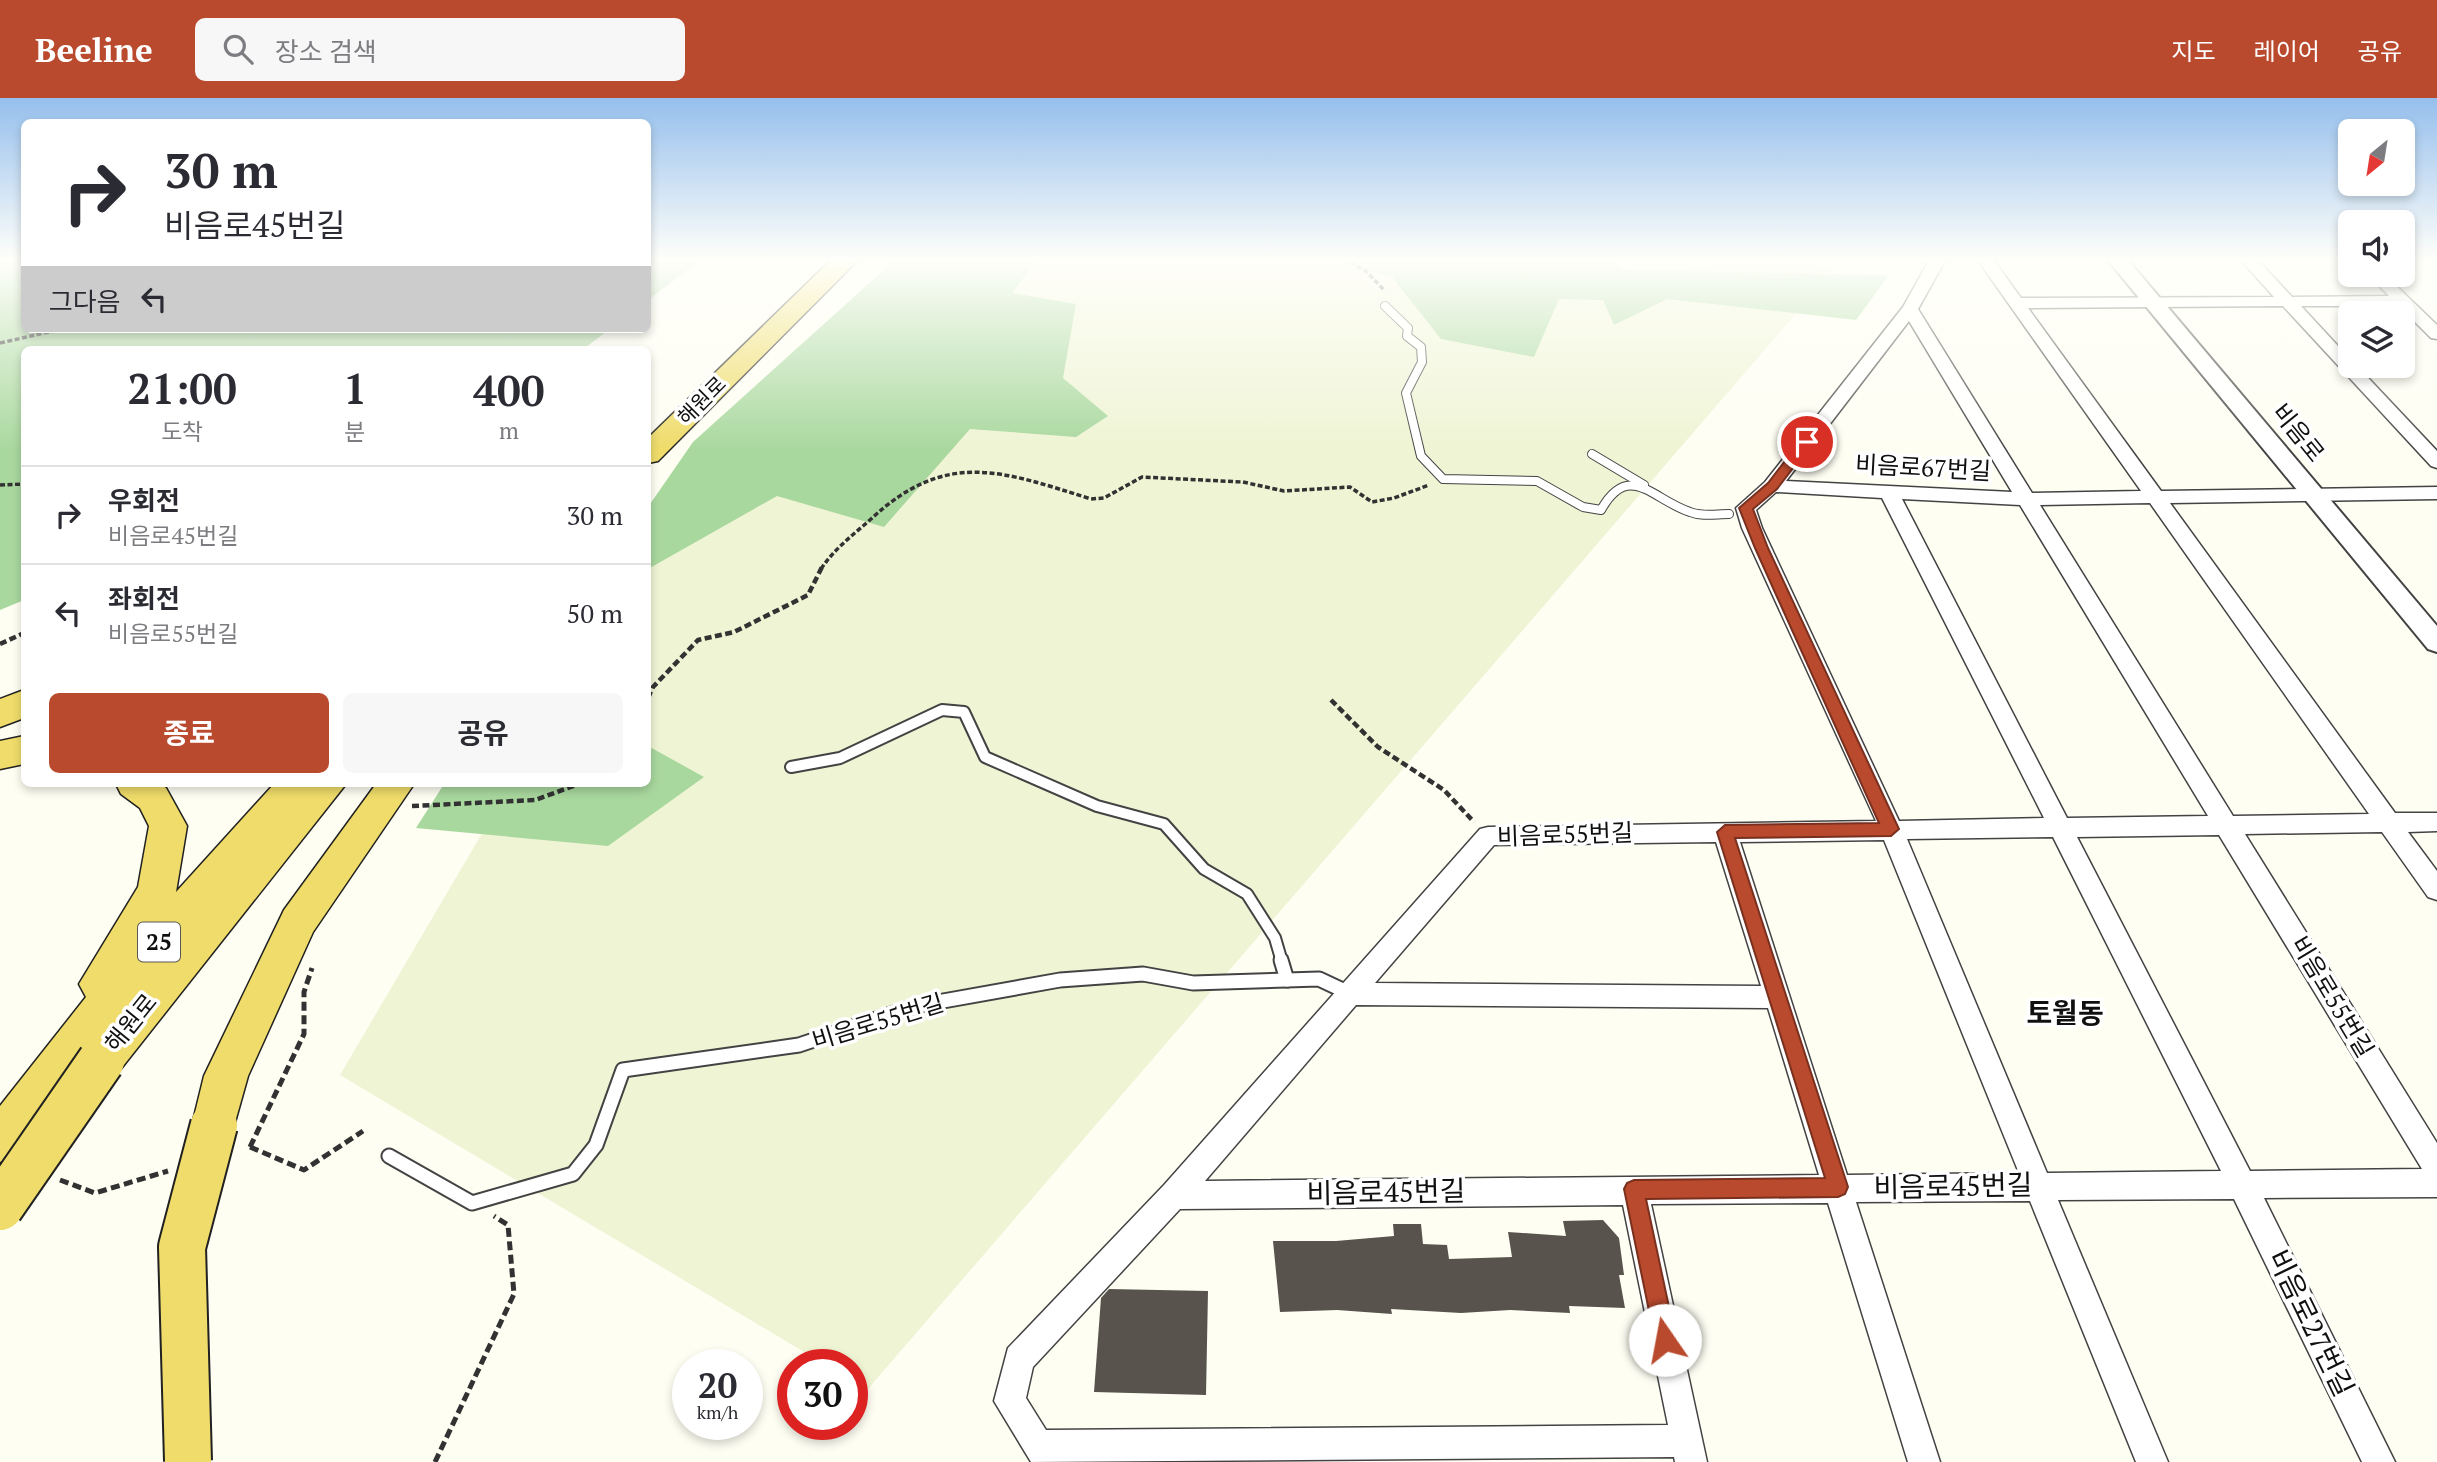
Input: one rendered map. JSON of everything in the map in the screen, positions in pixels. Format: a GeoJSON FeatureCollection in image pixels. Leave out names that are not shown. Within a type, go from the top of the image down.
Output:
{"type":"FeatureCollection","features":[{"type":"Feature","properties":{"kind":"highway","name":"해원로"},"geometry":{"type":"LineString","coordinates":[[651,424],[757,323]]}},
{"type":"Feature","properties":{"kind":"highway","name":"해원로"},"geometry":{"type":"LineString","coordinates":[[651,451],[781,323]]}},
{"type":"Feature","properties":{"kind":"highway"},"geometry":{"type":"LineString","coordinates":[[0,715],[21,704]]}},
{"type":"Feature","properties":{"kind":"highway"},"geometry":{"type":"LineString","coordinates":[[0,755],[21,751]]}},
{"type":"Feature","properties":{"kind":"highway"},"geometry":{"type":"LineString","coordinates":[[26,1106],[157,890],[168,826],[153,798],[138,787]]}},
{"type":"Feature","properties":{"kind":"highway","name":"해원로"},"geometry":{"type":"LineString","coordinates":[[0,1141],[242,843],[294,787]]}},
{"type":"Feature","properties":{"kind":"highway","name":"해원로"},"geometry":{"type":"LineString","coordinates":[[0,1207],[101,1060],[295,819],[325,787]]}},
{"type":"Feature","properties":{"kind":"highway"},"geometry":{"type":"LineString","coordinates":[[188,1462],[182,1247],[234,1141],[226,1076],[298,922],[400,795]]}},
{"type":"Feature","properties":{"kind":"street"},"geometry":{"type":"LineString","coordinates":[[1899,323],[1772,486],[1746,508],[1752,528],[1891,829],[2152,1462]]}},
{"type":"Feature","properties":{"kind":"street","name":"비음로67번길"},"geometry":{"type":"LineString","coordinates":[[1919,323],[2029,499]]}},
{"type":"Feature","properties":{"kind":"street"},"geometry":{"type":"LineString","coordinates":[[2034,323],[2437,890]]}},
{"type":"Feature","properties":{"kind":"street","name":"비음로"},"geometry":{"type":"LineString","coordinates":[[2173,323],[2437,643]]}},
{"type":"Feature","properties":{"kind":"street"},"geometry":{"type":"LineString","coordinates":[[2306,323],[2437,462]]}},
{"type":"Feature","properties":{"kind":"street","name":"비음로67번길"},"geometry":{"type":"LineString","coordinates":[[1772,486],[2029,499],[2314,495]]}},
{"type":"Feature","properties":{"kind":"street"},"geometry":{"type":"LineString","coordinates":[[1888,490],[2242,1184]]}},
{"type":"Feature","properties":{"kind":"street"},"geometry":{"type":"LineString","coordinates":[[2314,495],[2437,493]]}},
{"type":"Feature","properties":{"kind":"street","name":"비음로55번길"},"geometry":{"type":"LineString","coordinates":[[2029,499],[2437,1168]]}},
{"type":"Feature","properties":{"kind":"street"},"geometry":{"type":"LineString","coordinates":[[1729,514],[1752,528]]}},
{"type":"Feature","properties":{"kind":"street","name":"비음로55번길"},"geometry":{"type":"LineString","coordinates":[[1010,1402],[1020,1359],[1174,1195],[1488,836],[2437,822]]}},
{"type":"Feature","properties":{"kind":"street"},"geometry":{"type":"LineString","coordinates":[[1725,832],[1924,1462]]}},
{"type":"Feature","properties":{"kind":"street","name":"비음로55번길"},"geometry":{"type":"LineString","coordinates":[[1351,994],[1778,997]]}},
{"type":"Feature","properties":{"kind":"street","name":"비음로45번길"},"geometry":{"type":"LineString","coordinates":[[1174,1195],[2437,1183]]}},
{"type":"Feature","properties":{"kind":"street","name":"비음로27번길"},"geometry":{"type":"LineString","coordinates":[[2242,1184],[2379,1462]]}},
{"type":"Feature","properties":{"kind":"street"},"geometry":{"type":"LineString","coordinates":[[1010,1402],[1046,1454],[1689,1451],[1634,1189]]}},
{"type":"Feature","properties":{"kind":"lane"},"geometry":{"type":"LineString","coordinates":[[1403,323],[1408,328],[1407,337],[1416,339],[1424,352],[1423,365],[1406,393],[1421,456],[1443,480],[1536,481],[1564,495],[1585,510],[1601,510],[1606,498],[1620,486],[1634,485],[1664,497]]}},
{"type":"Feature","properties":{"kind":"lane"},"geometry":{"type":"LineString","coordinates":[[1592,454],[1691,513],[1729,514]]}},
{"type":"Feature","properties":{"kind":"lane"},"geometry":{"type":"LineString","coordinates":[[791,767],[840,758],[942,710],[964,712],[985,757],[1097,806],[1164,824],[1204,869],[1247,894],[1275,937],[1287,979]]}},
{"type":"Feature","properties":{"kind":"lane","name":"비음로55번길"},"geometry":{"type":"LineString","coordinates":[[472,1203],[573,1174],[596,1145],[623,1070],[799,1045],[915,1006],[1060,980],[1143,974],[1193,983],[1320,979],[1351,994]]}},
{"type":"Feature","properties":{"kind":"lane"},"geometry":{"type":"LineString","coordinates":[[389,1156],[472,1203]]}},
{"type":"Feature","properties":{"kind":"path"},"geometry":{"type":"LineString","coordinates":[[0,342],[43,333]]}},
{"type":"Feature","properties":{"kind":"path"},"geometry":{"type":"LineString","coordinates":[[651,691],[698,640],[734,632],[808,595],[817,571],[835,549],[901,493],[937,478],[990,470],[1091,499],[1104,498],[1142,477],[1242,482],[1284,491],[1350,487],[1371,502],[1423,487]]}},
{"type":"Feature","properties":{"kind":"path"},"geometry":{"type":"LineString","coordinates":[[0,485],[21,484]]}},
{"type":"Feature","properties":{"kind":"path"},"geometry":{"type":"LineString","coordinates":[[0,644],[21,634]]}},
{"type":"Feature","properties":{"kind":"path"},"geometry":{"type":"LineString","coordinates":[[1331,700],[1378,747],[1444,790],[1488,836]]}},
{"type":"Feature","properties":{"kind":"path"},"geometry":{"type":"LineString","coordinates":[[400,795],[535,800],[571,787]]}},
{"type":"Feature","properties":{"kind":"path"},"geometry":{"type":"LineString","coordinates":[[316,957],[304,992],[304,1034],[234,1141],[304,1170],[363,1131]]}},
{"type":"Feature","properties":{"kind":"path"},"geometry":{"type":"LineString","coordinates":[[52,1177],[94,1193],[172,1170]]}},
{"type":"Feature","properties":{"kind":"path"},"geometry":{"type":"LineString","coordinates":[[435,1462],[514,1294],[508,1225],[472,1203]]}},
{"type":"Feature","properties":{"kind":"green space"},"geometry":{"type":"Polygon","coordinates":[[[0,323],[21,323],[21,333],[605,333],[587,346],[21,346],[21,601],[0,610],[0,323]]]}},
{"type":"Feature","properties":{"kind":"green space"},"geometry":{"type":"Polygon","coordinates":[[[825,323],[1073,323],[1063,378],[1108,416],[1076,437],[970,429],[884,527],[777,496],[651,567],[651,503],[693,442],[825,323]]]}},
{"type":"Feature","properties":{"kind":"green space"},"geometry":{"type":"Polygon","coordinates":[[[847,323],[1788,323],[868,1389],[868,1349],[799,1349],[340,1075],[509,787],[651,787],[651,549],[847,323]]]}},
{"type":"Feature","properties":{"kind":"green space"},"geometry":{"type":"Polygon","coordinates":[[[1428,323],[1549,323],[1534,357],[1441,339],[1428,323]]]}},
{"type":"Feature","properties":{"kind":"green space"},"geometry":{"type":"Polygon","coordinates":[[[651,748],[704,777],[608,846],[416,828],[442,787],[651,787],[651,748]]]}},
{"type":"Feature","properties":{"kind":"building"},"geometry":{"type":"Polygon","coordinates":[[[1603,1220],[1619,1238],[1624,1275],[1619,1275],[1625,1308],[1569,1306],[1570,1313],[1510,1310],[1461,1313],[1391,1309],[1392,1314],[1337,1310],[1280,1312],[1273,1241],[1336,1241],[1394,1236],[1393,1224],[1421,1224],[1423,1244],[1447,1245],[1449,1259],[1512,1257],[1508,1232],[1566,1236],[1563,1221],[1603,1220]]]}},
{"type":"Feature","properties":{"kind":"building"},"geometry":{"type":"Polygon","coordinates":[[[1109,1289],[1208,1291],[1206,1395],[1094,1392],[1101,1298],[1109,1289]]]}},
{"type":"Feature","properties":{"kind":"district","name":"토월동"},"geometry":{"type":"Point","coordinates":[2065,1013]}},
{"type":"Feature","properties":{"kind":"route"},"geometry":{"type":"LineString","coordinates":[[1665,1340],[1634,1189],[1838,1187],[1725,832],[1891,829],[1761,548],[1746,508],[1772,486],[1807,442]]}}]}
